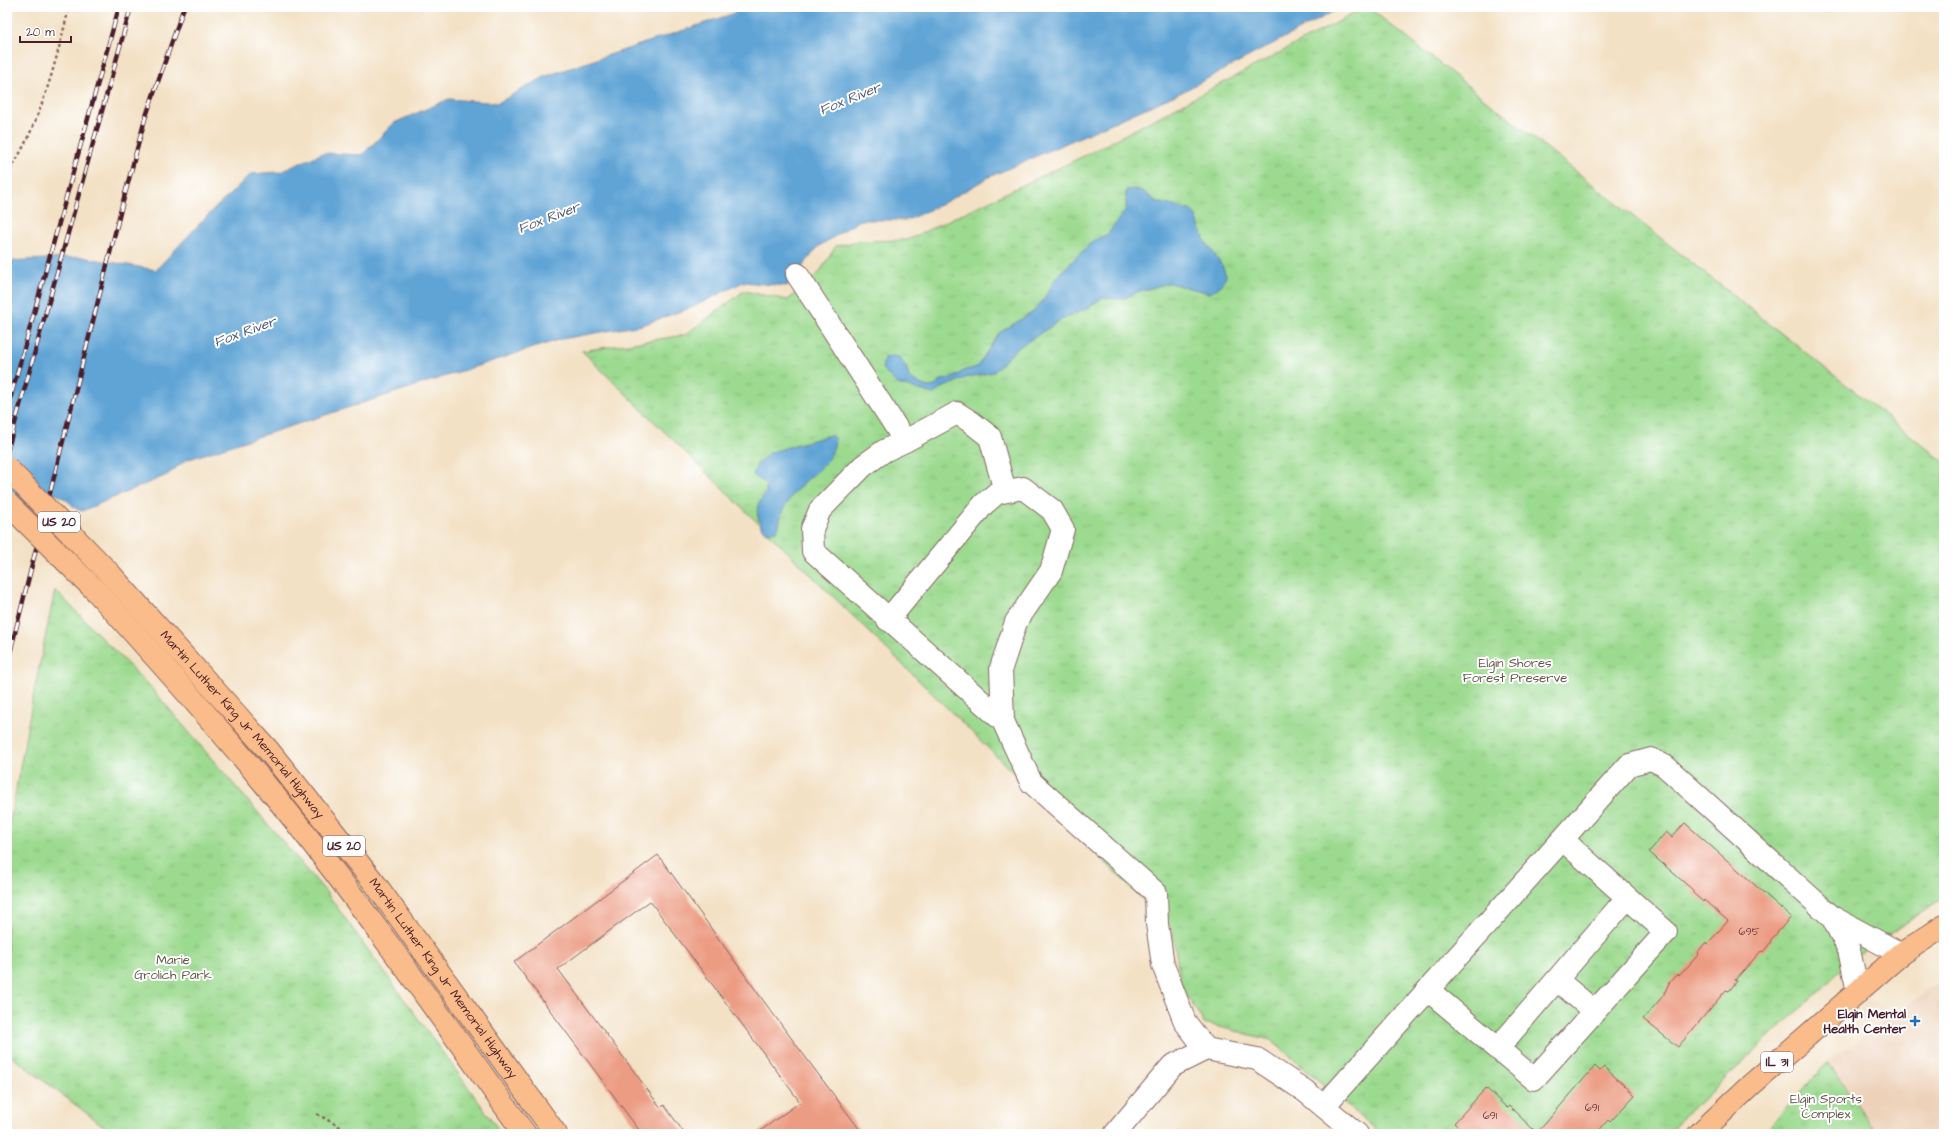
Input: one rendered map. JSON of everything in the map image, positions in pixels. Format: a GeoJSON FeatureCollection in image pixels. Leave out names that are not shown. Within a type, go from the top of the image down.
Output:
{"type":"FeatureCollection","features":[{"type":"Feature","properties":{"kind":"main road","name":"Martin Luther King Jr Memorial Highway"},"geometry":{"type":"LineString","coordinates":[[7,468],[111,575],[202,674],[284,769],[376,885],[556,1134]]}},
{"type":"Feature","properties":{"kind":"main road","name":"Martin Luther King Jr Memorial Highway"},"geometry":{"type":"LineString","coordinates":[[7,503],[97,592],[193,697],[295,821],[400,960],[525,1134]]}},
{"type":"Feature","properties":{"kind":"main road","name":"IL 31"},"geometry":{"type":"LineString","coordinates":[[1699,1134],[1752,1084],[1901,954],[1944,926]]}},
{"type":"Feature","properties":{"kind":"lane"},"geometry":{"type":"LineString","coordinates":[[797,274],[905,441]]}},
{"type":"Feature","properties":{"kind":"lane"},"geometry":{"type":"LineString","coordinates":[[1003,721],[888,620],[813,551],[812,529],[820,510],[863,466],[884,451],[957,413],[990,437],[1005,491]]}},
{"type":"Feature","properties":{"kind":"lane"},"geometry":{"type":"LineString","coordinates":[[888,620],[984,504],[997,492],[1023,488],[1052,510],[1062,529],[1051,571],[1016,622],[1001,668],[1003,721],[1031,782],[1156,893],[1157,924],[1163,965],[1185,1022],[1206,1049]]}},
{"type":"Feature","properties":{"kind":"lane"},"geometry":{"type":"LineString","coordinates":[[1324,1106],[1630,765],[1651,759],[1665,766],[1832,917],[1901,954]]}},
{"type":"Feature","properties":{"kind":"lane"},"geometry":{"type":"LineString","coordinates":[[1428,990],[1534,1079],[1666,932],[1562,840]]}},
{"type":"Feature","properties":{"kind":"lane"},"geometry":{"type":"LineString","coordinates":[[1498,1048],[1627,898]]}},
{"type":"Feature","properties":{"kind":"lane"},"geometry":{"type":"LineString","coordinates":[[1832,917],[1848,950],[1858,992]]}},
{"type":"Feature","properties":{"kind":"lane"},"geometry":{"type":"LineString","coordinates":[[1557,980],[1594,1011]]}},
{"type":"Feature","properties":{"kind":"lane"},"geometry":{"type":"LineString","coordinates":[[1115,1134],[1172,1066],[1206,1049],[1257,1059],[1305,1091],[1357,1134]]}},
{"type":"Feature","properties":{"kind":"path"},"geometry":{"type":"LineString","coordinates":[[7,175],[18,158],[37,119],[54,69],[68,7]]}},
{"type":"Feature","properties":{"kind":"path"},"geometry":{"type":"LineString","coordinates":[[317,1114],[342,1128],[347,1134]]}},
{"type":"Feature","properties":{"kind":"shaded area","name":"Elgin Mental Health Center"},"geometry":{"type":"Polygon","coordinates":[[[1944,979],[1944,1134],[1875,1134],[1828,1062],[1944,979]]]}},
{"type":"Feature","properties":{"kind":"green space","name":"Elgin Shores Forest Preserve"},"geometry":{"type":"Polygon","coordinates":[[[1368,7],[1944,462],[1944,897],[1853,959],[1666,1134],[1381,1134],[1271,1040],[1204,1023],[1181,986],[1172,928],[582,351],[685,335],[744,291],[788,300],[819,273],[836,246],[859,241],[907,240],[1090,153],[1368,7]]]}},
{"type":"Feature","properties":{"kind":"green space","name":"Marie Grolich Park"},"geometry":{"type":"Polygon","coordinates":[[[55,590],[152,689],[326,892],[502,1134],[114,1134],[7,1053],[7,838],[34,692],[55,590]]]}},
{"type":"Feature","properties":{"kind":"green space","name":"Elgin Sports Complex"},"geometry":{"type":"Polygon","coordinates":[[[1828,1062],[1877,1134],[1763,1134],[1828,1062]]]}},
{"type":"Feature","properties":{"kind":"water","name":"Fox River"},"geometry":{"type":"Polygon","coordinates":[[[753,7],[1342,7],[1182,92],[989,177],[942,204],[907,220],[860,220],[818,247],[787,286],[743,282],[693,307],[642,325],[561,339],[186,460],[167,475],[82,511],[76,509],[68,501],[57,494],[49,493],[41,494],[27,501],[7,518],[7,261],[82,257],[156,270],[206,217],[251,174],[280,172],[323,153],[362,155],[394,123],[449,99],[498,103],[546,76],[753,7]]]}},
{"type":"Feature","properties":{"kind":"water"},"geometry":{"type":"Polygon","coordinates":[[[1134,189],[1144,192],[1157,202],[1190,210],[1195,214],[1205,241],[1223,267],[1226,277],[1219,287],[1210,293],[1169,283],[1137,292],[1123,299],[1102,298],[1088,308],[1061,320],[1016,349],[994,372],[968,377],[942,388],[934,394],[897,384],[882,369],[884,358],[892,356],[899,357],[906,367],[909,377],[928,387],[935,386],[941,380],[953,378],[965,370],[977,367],[999,333],[1033,312],[1044,299],[1057,276],[1094,240],[1108,234],[1126,209],[1126,190],[1134,189]]]}},
{"type":"Feature","properties":{"kind":"water"},"geometry":{"type":"Polygon","coordinates":[[[830,435],[835,439],[830,456],[825,463],[801,485],[790,498],[783,510],[777,531],[770,532],[762,529],[757,510],[759,502],[766,493],[766,484],[753,475],[757,464],[771,452],[830,435]]]}},
{"type":"Feature","properties":{"kind":"building"},"geometry":{"type":"Polygon","coordinates":[[[1685,823],[1791,917],[1770,941],[1771,942],[1763,952],[1761,951],[1735,980],[1737,981],[1729,991],[1726,990],[1678,1047],[1643,1019],[1663,996],[1669,983],[1677,974],[1679,976],[1699,954],[1697,953],[1706,942],[1707,944],[1728,921],[1704,900],[1703,902],[1692,892],[1694,891],[1649,852],[1666,832],[1672,837],[1685,823]]]}},
{"type":"Feature","properties":{"kind":"building"},"geometry":{"type":"Polygon","coordinates":[[[658,855],[768,1007],[863,1134],[756,1134],[800,1102],[650,901],[558,969],[661,1108],[664,1105],[685,1134],[642,1134],[514,962],[658,855]]]}},
{"type":"Feature","properties":{"kind":"building"},"geometry":{"type":"Polygon","coordinates":[[[1595,1066],[1600,1071],[1604,1067],[1635,1095],[1610,1122],[1608,1120],[1596,1134],[1466,1134],[1454,1123],[1486,1088],[1507,1108],[1509,1106],[1537,1133],[1595,1066]]]}},
{"type":"Feature","properties":{"kind":"railway"},"geometry":{"type":"LineString","coordinates":[[7,410],[119,7]]}},
{"type":"Feature","properties":{"kind":"railway"},"geometry":{"type":"LineString","coordinates":[[7,452],[131,7]]}},
{"type":"Feature","properties":{"kind":"railway"},"geometry":{"type":"LineString","coordinates":[[7,665],[121,209],[145,119],[184,7]]}},
{"type":"Feature","properties":{"kind":"place","name":"Elgin Mental Health Center"},"geometry":{"type":"Point","coordinates":[1915,1021]}}]}
